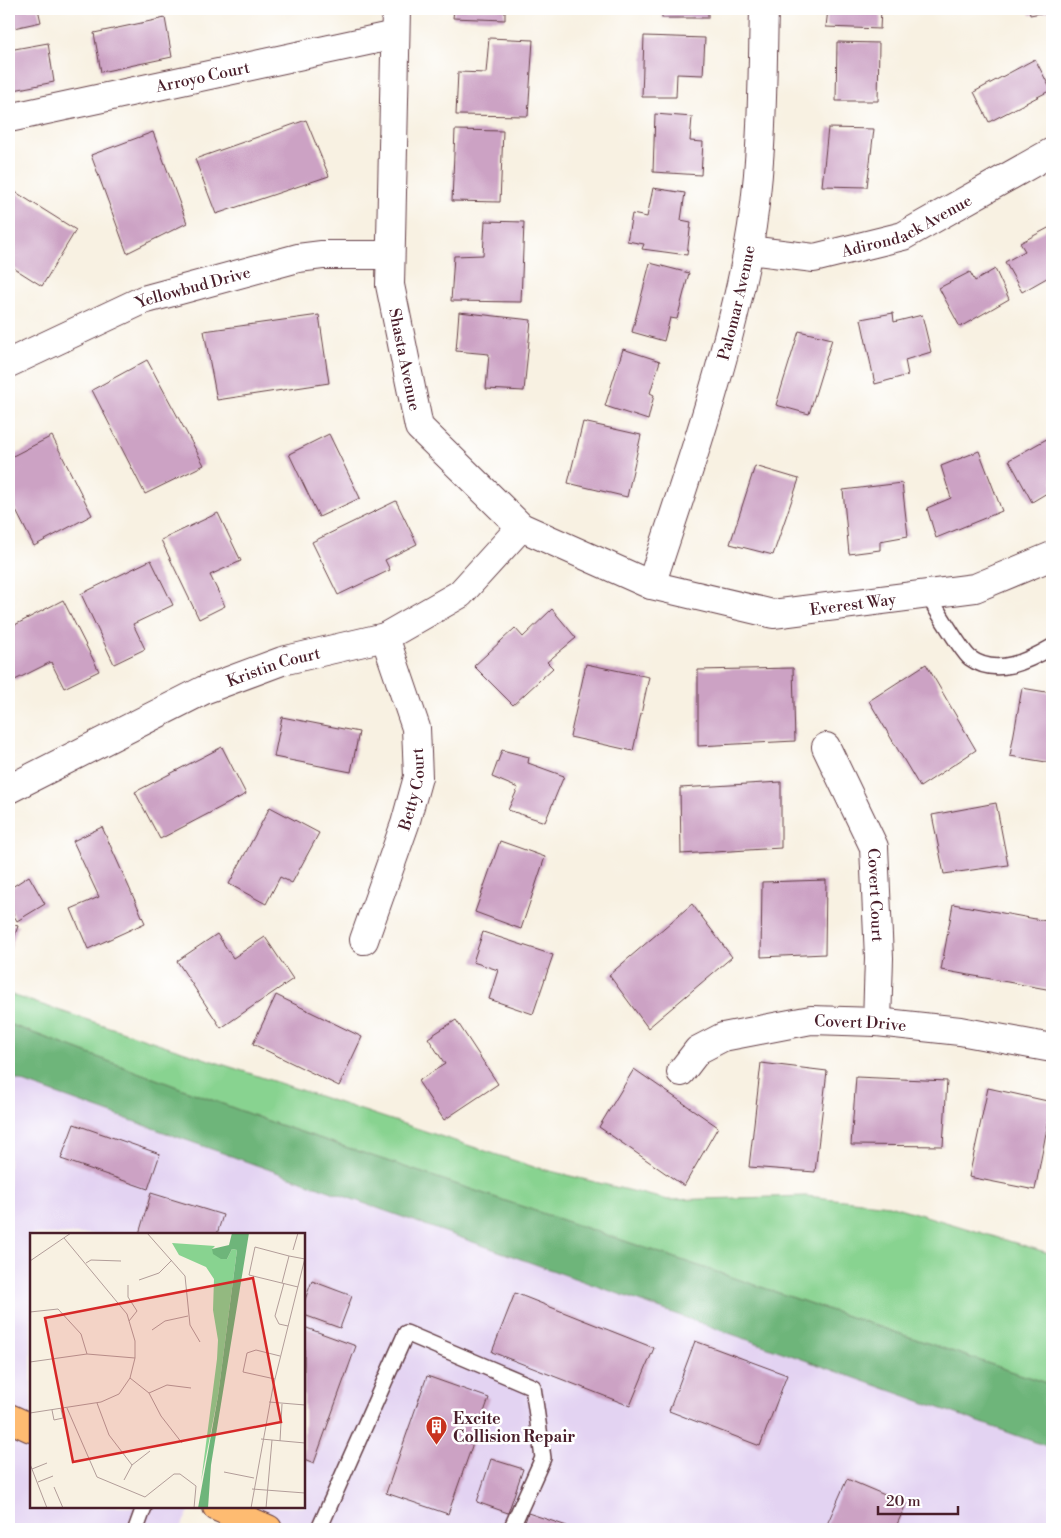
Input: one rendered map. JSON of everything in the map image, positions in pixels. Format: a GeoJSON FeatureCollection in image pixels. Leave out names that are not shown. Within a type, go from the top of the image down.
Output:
{"type":"FeatureCollection","features":[{"type":"Feature","properties":{"kind":"main road"},"geometry":{"type":"LineString","coordinates":[[9,1418],[30,1428]]}},
{"type":"Feature","properties":{"kind":"main road"},"geometry":{"type":"LineString","coordinates":[[219,1508],[268,1529]]}},
{"type":"Feature","properties":{"kind":"street","name":"Palomar Avenue"},"geometry":{"type":"LineString","coordinates":[[651,585],[714,391],[748,250],[759,152],[764,9]]}},
{"type":"Feature","properties":{"kind":"street","name":"Arroyo Court"},"geometry":{"type":"LineString","coordinates":[[9,118],[396,22]]}},
{"type":"Feature","properties":{"kind":"street","name":"Shasta Avenue"},"geometry":{"type":"LineString","coordinates":[[396,22],[390,285],[419,427],[521,526],[651,585]]}},
{"type":"Feature","properties":{"kind":"street","name":"Adirondack Avenue"},"geometry":{"type":"LineString","coordinates":[[748,250],[814,258],[903,236],[1052,152]]}},
{"type":"Feature","properties":{"kind":"street","name":"Yellowbud Drive"},"geometry":{"type":"LineString","coordinates":[[9,363],[143,300],[298,258],[322,255],[390,255]]}},
{"type":"Feature","properties":{"kind":"street","name":"Kristin Court"},"geometry":{"type":"LineString","coordinates":[[9,789],[204,690],[282,661],[385,637],[460,594],[521,526]]}},
{"type":"Feature","properties":{"kind":"street","name":"Everest Way"},"geometry":{"type":"LineString","coordinates":[[651,585],[773,614],[976,588],[1052,556]]}},
{"type":"Feature","properties":{"kind":"street","name":"Betty Court"},"geometry":{"type":"LineString","coordinates":[[364,940],[405,824],[418,777],[416,728],[385,637]]}},
{"type":"Feature","properties":{"kind":"street","name":"Covert Court"},"geometry":{"type":"LineString","coordinates":[[826,747],[874,847],[879,958],[876,1022]]}},
{"type":"Feature","properties":{"kind":"street","name":"Covert Drive"},"geometry":{"type":"LineString","coordinates":[[681,1072],[698,1050],[722,1036],[811,1020],[876,1022],[960,1031],[1052,1048]]}},
{"type":"Feature","properties":{"kind":"lane"},"geometry":{"type":"LineString","coordinates":[[926,594],[969,657],[986,665],[1009,666],[1032,659],[1052,647]]}},
{"type":"Feature","properties":{"kind":"lane"},"geometry":{"type":"LineString","coordinates":[[319,1529],[406,1333],[533,1386],[543,1458],[511,1529]]}},
{"type":"Feature","properties":{"kind":"lane"},"geometry":{"type":"LineString","coordinates":[[136,1529],[144,1508]]}},
{"type":"Feature","properties":{"kind":"shaded area"},"geometry":{"type":"Polygon","coordinates":[[[9,1077],[1052,1448],[1052,1529],[250,1529],[203,1508],[305,1508],[305,1233],[30,1233],[30,1508],[190,1508],[180,1529],[9,1529],[9,1077]]]}},
{"type":"Feature","properties":{"kind":"green space"},"geometry":{"type":"Polygon","coordinates":[[[9,994],[534,1167],[668,1200],[806,1196],[889,1205],[1052,1254],[1052,1385],[268,1121],[9,1024],[9,994]]]}},
{"type":"Feature","properties":{"kind":"green space"},"geometry":{"type":"Polygon","coordinates":[[[9,1024],[268,1121],[1052,1385],[1052,1448],[9,1077],[9,1024]]]}},
{"type":"Feature","properties":{"kind":"building"},"geometry":{"type":"Polygon","coordinates":[[[9,9],[38,9],[41,22],[9,29],[9,9]]]}},
{"type":"Feature","properties":{"kind":"building"},"geometry":{"type":"Polygon","coordinates":[[[454,9],[505,9],[505,20],[453,18],[454,9]]]}},
{"type":"Feature","properties":{"kind":"building"},"geometry":{"type":"Polygon","coordinates":[[[662,9],[708,9],[708,18],[662,18],[662,9]]]}},
{"type":"Feature","properties":{"kind":"building"},"geometry":{"type":"Polygon","coordinates":[[[828,9],[881,9],[880,29],[826,27],[828,9]]]}},
{"type":"Feature","properties":{"kind":"building"},"geometry":{"type":"Polygon","coordinates":[[[1029,9],[1052,9],[1052,11],[1030,15],[1029,9]]]}},
{"type":"Feature","properties":{"kind":"building"},"geometry":{"type":"Polygon","coordinates":[[[165,18],[172,57],[101,72],[94,33],[165,18]]]}},
{"type":"Feature","properties":{"kind":"building"},"geometry":{"type":"Polygon","coordinates":[[[644,36],[705,38],[703,75],[677,74],[676,97],[642,97],[644,36]]]}},
{"type":"Feature","properties":{"kind":"building"},"geometry":{"type":"Polygon","coordinates":[[[489,38],[533,40],[528,116],[456,115],[458,72],[486,73],[489,38]]]}},
{"type":"Feature","properties":{"kind":"building"},"geometry":{"type":"Polygon","coordinates":[[[837,42],[879,43],[878,101],[836,101],[837,42]]]}},
{"type":"Feature","properties":{"kind":"building"},"geometry":{"type":"Polygon","coordinates":[[[48,43],[54,82],[9,91],[9,50],[48,43]]]}},
{"type":"Feature","properties":{"kind":"building"},"geometry":{"type":"Polygon","coordinates":[[[1035,59],[1051,90],[989,122],[974,92],[1035,59]]]}},
{"type":"Feature","properties":{"kind":"building"},"geometry":{"type":"Polygon","coordinates":[[[655,114],[692,117],[690,141],[703,142],[701,175],[653,172],[655,114]]]}},
{"type":"Feature","properties":{"kind":"building"},"geometry":{"type":"Polygon","coordinates":[[[306,120],[329,176],[216,214],[195,159],[306,120]]]}},
{"type":"Feature","properties":{"kind":"building"},"geometry":{"type":"Polygon","coordinates":[[[828,128],[874,129],[867,187],[822,186],[828,128]]]}},
{"type":"Feature","properties":{"kind":"building"},"geometry":{"type":"Polygon","coordinates":[[[455,130],[503,131],[500,202],[452,201],[455,130]]]}},
{"type":"Feature","properties":{"kind":"building"},"geometry":{"type":"Polygon","coordinates":[[[153,132],[187,223],[127,253],[91,155],[153,132]]]}},
{"type":"Feature","properties":{"kind":"building"},"geometry":{"type":"Polygon","coordinates":[[[9,188],[76,230],[42,286],[9,265],[9,188]]]}},
{"type":"Feature","properties":{"kind":"building"},"geometry":{"type":"Polygon","coordinates":[[[653,188],[685,193],[681,220],[691,222],[687,255],[642,249],[644,244],[627,241],[632,214],[647,217],[653,188]]]}},
{"type":"Feature","properties":{"kind":"building"},"geometry":{"type":"Polygon","coordinates":[[[485,221],[524,222],[521,302],[451,301],[454,256],[483,255],[485,221]]]}},
{"type":"Feature","properties":{"kind":"building"},"geometry":{"type":"Polygon","coordinates":[[[1052,226],[1052,275],[1022,292],[1005,262],[1025,251],[1020,243],[1052,226]]]}},
{"type":"Feature","properties":{"kind":"building"},"geometry":{"type":"Polygon","coordinates":[[[650,263],[689,273],[677,319],[670,318],[664,341],[632,332],[650,263]]]}},
{"type":"Feature","properties":{"kind":"building"},"geometry":{"type":"Polygon","coordinates":[[[995,269],[1009,299],[960,327],[939,288],[970,272],[975,281],[995,269]]]}},
{"type":"Feature","properties":{"kind":"building"},"geometry":{"type":"Polygon","coordinates":[[[459,312],[531,320],[524,391],[486,389],[489,354],[456,351],[459,312]]]}},
{"type":"Feature","properties":{"kind":"building"},"geometry":{"type":"Polygon","coordinates":[[[893,313],[894,322],[922,315],[931,352],[905,360],[908,375],[875,384],[861,319],[893,313]]]}},
{"type":"Feature","properties":{"kind":"building"},"geometry":{"type":"Polygon","coordinates":[[[319,315],[329,383],[217,400],[204,331],[319,315]]]}},
{"type":"Feature","properties":{"kind":"building"},"geometry":{"type":"Polygon","coordinates":[[[799,331],[832,339],[809,414],[776,405],[799,331]]]}},
{"type":"Feature","properties":{"kind":"building"},"geometry":{"type":"Polygon","coordinates":[[[623,349],[660,361],[650,393],[654,395],[648,420],[605,406],[623,349]]]}},
{"type":"Feature","properties":{"kind":"building"},"geometry":{"type":"Polygon","coordinates":[[[147,360],[204,465],[145,494],[92,390],[147,360]]]}},
{"type":"Feature","properties":{"kind":"building"},"geometry":{"type":"Polygon","coordinates":[[[583,422],[641,435],[627,497],[568,483],[583,422]]]}},
{"type":"Feature","properties":{"kind":"building"},"geometry":{"type":"Polygon","coordinates":[[[329,434],[360,498],[319,517],[289,454],[329,434]]]}},
{"type":"Feature","properties":{"kind":"building"},"geometry":{"type":"Polygon","coordinates":[[[52,436],[92,515],[34,546],[9,497],[9,458],[52,436]]]}},
{"type":"Feature","properties":{"kind":"building"},"geometry":{"type":"Polygon","coordinates":[[[1052,436],[1052,490],[1032,502],[1009,460],[1052,436]]]}},
{"type":"Feature","properties":{"kind":"building"},"geometry":{"type":"Polygon","coordinates":[[[979,451],[1002,511],[936,538],[927,508],[951,498],[941,466],[979,451]]]}},
{"type":"Feature","properties":{"kind":"building"},"geometry":{"type":"Polygon","coordinates":[[[755,466],[799,479],[773,555],[730,544],[755,466]]]}},
{"type":"Feature","properties":{"kind":"building"},"geometry":{"type":"Polygon","coordinates":[[[902,483],[908,536],[880,541],[880,550],[849,554],[843,490],[902,483]]]}},
{"type":"Feature","properties":{"kind":"building"},"geometry":{"type":"Polygon","coordinates":[[[396,501],[417,544],[385,560],[390,570],[338,595],[312,542],[396,501]]]}},
{"type":"Feature","properties":{"kind":"building"},"geometry":{"type":"Polygon","coordinates":[[[218,513],[241,561],[210,575],[225,606],[199,619],[161,540],[218,513]]]}},
{"type":"Feature","properties":{"kind":"building"},"geometry":{"type":"Polygon","coordinates":[[[151,560],[173,605],[133,624],[145,649],[114,664],[81,594],[151,560]]]}},
{"type":"Feature","properties":{"kind":"building"},"geometry":{"type":"Polygon","coordinates":[[[63,600],[99,671],[64,688],[51,662],[15,680],[9,668],[9,628],[63,600]]]}},
{"type":"Feature","properties":{"kind":"building"},"geometry":{"type":"Polygon","coordinates":[[[552,609],[576,638],[547,662],[553,668],[513,705],[474,666],[515,628],[523,637],[552,609]]]}},
{"type":"Feature","properties":{"kind":"building"},"geometry":{"type":"Polygon","coordinates":[[[586,664],[649,677],[633,751],[570,737],[586,664]]]}},
{"type":"Feature","properties":{"kind":"building"},"geometry":{"type":"Polygon","coordinates":[[[926,664],[976,750],[920,787],[869,701],[926,664]]]}},
{"type":"Feature","properties":{"kind":"building"},"geometry":{"type":"Polygon","coordinates":[[[793,668],[795,741],[698,746],[698,670],[793,668]]]}},
{"type":"Feature","properties":{"kind":"building"},"geometry":{"type":"Polygon","coordinates":[[[1022,688],[1052,693],[1052,763],[1010,756],[1022,688]]]}},
{"type":"Feature","properties":{"kind":"building"},"geometry":{"type":"Polygon","coordinates":[[[282,717],[359,732],[351,772],[274,757],[282,717]]]}},
{"type":"Feature","properties":{"kind":"building"},"geometry":{"type":"Polygon","coordinates":[[[222,747],[246,794],[160,839],[135,792],[222,747]]]}},
{"type":"Feature","properties":{"kind":"building"},"geometry":{"type":"Polygon","coordinates":[[[502,750],[529,757],[528,763],[564,776],[545,822],[508,810],[518,788],[492,777],[502,750]]]}},
{"type":"Feature","properties":{"kind":"building"},"geometry":{"type":"Polygon","coordinates":[[[781,782],[781,848],[681,854],[680,788],[781,782]]]}},
{"type":"Feature","properties":{"kind":"building"},"geometry":{"type":"Polygon","coordinates":[[[996,803],[1008,865],[944,874],[932,815],[996,803]]]}},
{"type":"Feature","properties":{"kind":"building"},"geometry":{"type":"Polygon","coordinates":[[[270,807],[319,833],[292,883],[280,877],[266,904],[229,884],[270,807]]]}},
{"type":"Feature","properties":{"kind":"building"},"geometry":{"type":"Polygon","coordinates":[[[102,827],[145,923],[88,949],[71,909],[99,897],[73,841],[102,827]]]}},
{"type":"Feature","properties":{"kind":"building"},"geometry":{"type":"Polygon","coordinates":[[[500,841],[545,857],[521,929],[475,912],[500,841]]]}},
{"type":"Feature","properties":{"kind":"building"},"geometry":{"type":"Polygon","coordinates":[[[29,876],[45,904],[17,921],[9,907],[9,889],[29,876]]]}},
{"type":"Feature","properties":{"kind":"building"},"geometry":{"type":"Polygon","coordinates":[[[826,880],[825,954],[761,957],[762,882],[826,880]]]}},
{"type":"Feature","properties":{"kind":"building"},"geometry":{"type":"Polygon","coordinates":[[[692,904],[732,957],[648,1028],[609,975],[692,904]]]}},
{"type":"Feature","properties":{"kind":"building"},"geometry":{"type":"Polygon","coordinates":[[[953,904],[1052,922],[1052,990],[941,970],[953,904]]]}},
{"type":"Feature","properties":{"kind":"building"},"geometry":{"type":"Polygon","coordinates":[[[9,923],[18,926],[9,953],[9,923]]]}},
{"type":"Feature","properties":{"kind":"building"},"geometry":{"type":"Polygon","coordinates":[[[483,932],[553,955],[533,1014],[489,999],[498,970],[473,962],[483,932]]]}},
{"type":"Feature","properties":{"kind":"building"},"geometry":{"type":"Polygon","coordinates":[[[217,934],[233,958],[265,937],[293,979],[221,1028],[177,961],[217,934]]]}},
{"type":"Feature","properties":{"kind":"building"},"geometry":{"type":"Polygon","coordinates":[[[276,995],[362,1037],[339,1086],[253,1044],[276,995]]]}},
{"type":"Feature","properties":{"kind":"building"},"geometry":{"type":"Polygon","coordinates":[[[456,1020],[498,1084],[444,1120],[418,1081],[445,1064],[428,1038],[456,1020]]]}},
{"type":"Feature","properties":{"kind":"building"},"geometry":{"type":"Polygon","coordinates":[[[761,1063],[827,1071],[815,1172],[749,1167],[761,1063]]]}},
{"type":"Feature","properties":{"kind":"building"},"geometry":{"type":"Polygon","coordinates":[[[634,1069],[718,1127],[684,1186],[599,1127],[634,1069]]]}},
{"type":"Feature","properties":{"kind":"building"},"geometry":{"type":"Polygon","coordinates":[[[856,1077],[947,1081],[943,1146],[851,1145],[856,1077]]]}},
{"type":"Feature","properties":{"kind":"building"},"geometry":{"type":"Polygon","coordinates":[[[988,1088],[1052,1102],[1035,1190],[969,1177],[988,1088]]]}},
{"type":"Feature","properties":{"kind":"building"},"geometry":{"type":"Polygon","coordinates":[[[74,1124],[160,1154],[148,1189],[61,1159],[74,1124]]]}},
{"type":"Feature","properties":{"kind":"building"},"geometry":{"type":"Polygon","coordinates":[[[151,1193],[223,1215],[217,1233],[139,1233],[151,1193]]]}},
{"type":"Feature","properties":{"kind":"building"},"geometry":{"type":"Polygon","coordinates":[[[312,1281],[352,1296],[340,1328],[305,1315],[305,1299],[312,1281]]]}},
{"type":"Feature","properties":{"kind":"building"},"geometry":{"type":"Polygon","coordinates":[[[515,1293],[654,1348],[630,1406],[492,1352],[515,1293]]]}},
{"type":"Feature","properties":{"kind":"building"},"geometry":{"type":"Polygon","coordinates":[[[305,1327],[356,1346],[314,1463],[305,1459],[305,1327]]]}},
{"type":"Feature","properties":{"kind":"building"},"geometry":{"type":"Polygon","coordinates":[[[695,1341],[787,1375],[760,1446],[669,1411],[695,1341]]]}},
{"type":"Feature","properties":{"kind":"building","name":"Excite Collision Repair"},"geometry":{"type":"Polygon","coordinates":[[[427,1376],[489,1398],[448,1514],[386,1493],[427,1376]]]}},
{"type":"Feature","properties":{"kind":"building"},"geometry":{"type":"Polygon","coordinates":[[[491,1459],[523,1469],[508,1513],[477,1502],[491,1459]]]}},
{"type":"Feature","properties":{"kind":"building"},"geometry":{"type":"Polygon","coordinates":[[[847,1479],[906,1504],[895,1529],[825,1529],[847,1479]]]}},
{"type":"Feature","properties":{"kind":"building"},"geometry":{"type":"Polygon","coordinates":[[[528,1513],[567,1526],[566,1529],[523,1529],[528,1513]]]}},
{"type":"Feature","properties":{"kind":"place","name":"Excite Collision Repair"},"geometry":{"type":"Point","coordinates":[437,1446]}}]}
